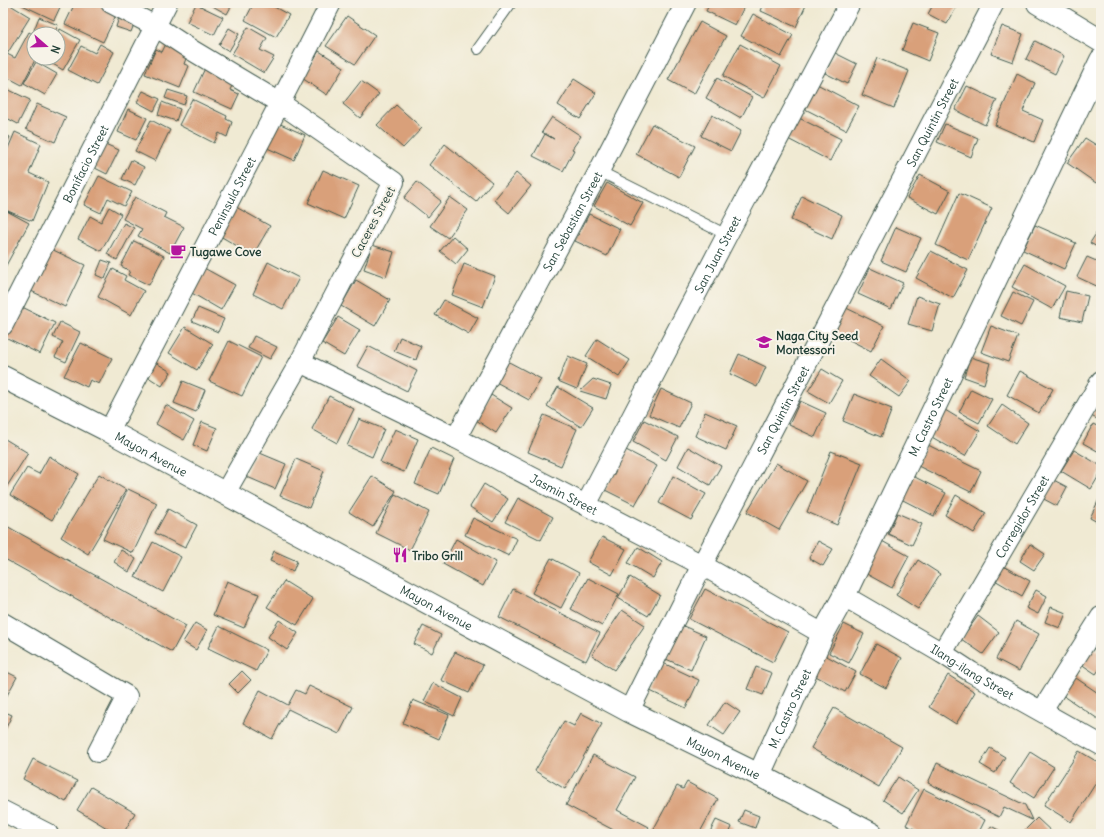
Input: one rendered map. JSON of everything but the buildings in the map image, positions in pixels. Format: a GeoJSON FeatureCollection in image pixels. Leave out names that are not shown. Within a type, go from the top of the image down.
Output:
{"type":"FeatureCollection","features":[{"type":"Feature","properties":{"kind":"street","name":"Caceres Street"},"geometry":{"type":"LineString","coordinates":[[111,3],[155,26],[280,104],[394,182],[300,362],[225,493]]}},
{"type":"Feature","properties":{"kind":"street","name":"Bonifacio Street"},"geometry":{"type":"LineString","coordinates":[[3,325],[167,3]]}},
{"type":"Feature","properties":{"kind":"street","name":"Peninsula Street"},"geometry":{"type":"LineString","coordinates":[[109,431],[280,104],[331,3]]}},
{"type":"Feature","properties":{"kind":"street","name":"San Sebastian Street"},"geometry":{"type":"LineString","coordinates":[[456,438],[599,171],[686,3]]}},
{"type":"Feature","properties":{"kind":"street","name":"San Juan Street"},"geometry":{"type":"LineString","coordinates":[[586,505],[850,3]]}},
{"type":"Feature","properties":{"kind":"street","name":"San Quintin Street"},"geometry":{"type":"LineString","coordinates":[[628,711],[702,565],[994,3]]}},
{"type":"Feature","properties":{"kind":"street"},"geometry":{"type":"LineString","coordinates":[[1038,3],[1101,42]]}},
{"type":"Feature","properties":{"kind":"street","name":"M. Castro Street"},"geometry":{"type":"LineString","coordinates":[[759,775],[823,634],[844,596],[1101,60]]}},
{"type":"Feature","properties":{"kind":"street","name":"Jasmin Street"},"geometry":{"type":"LineString","coordinates":[[300,362],[456,438],[702,565],[823,634]]}},
{"type":"Feature","properties":{"kind":"street","name":"Mayon Avenue"},"geometry":{"type":"LineString","coordinates":[[3,377],[109,431],[628,711],[759,775],[872,834]]}},
{"type":"Feature","properties":{"kind":"street","name":"Corregidor Street"},"geometry":{"type":"LineString","coordinates":[[942,653],[1101,380]]}},
{"type":"Feature","properties":{"kind":"street","name":"Ilang-ilang Street"},"geometry":{"type":"LineString","coordinates":[[844,596],[942,653],[971,672],[1101,745]]}},
{"type":"Feature","properties":{"kind":"street"},"geometry":{"type":"LineString","coordinates":[[1042,711],[1101,618]]}},
{"type":"Feature","properties":{"kind":"street"},"geometry":{"type":"LineString","coordinates":[[3,623],[127,696],[98,752]]}},
{"type":"Feature","properties":{"kind":"street"},"geometry":{"type":"LineString","coordinates":[[3,810],[48,834]]}},
{"type":"Feature","properties":{"kind":"lane"},"geometry":{"type":"LineString","coordinates":[[478,49],[510,3]]}},
{"type":"Feature","properties":{"kind":"lane"},"geometry":{"type":"LineString","coordinates":[[599,171],[727,235]]}},
{"type":"Feature","properties":{"kind":"place","name":"Tugawe Cove"},"geometry":{"type":"Point","coordinates":[178,251]}},
{"type":"Feature","properties":{"kind":"place","name":"Naga City Seed Montessori"},"geometry":{"type":"Point","coordinates":[764,342]}},
{"type":"Feature","properties":{"kind":"place","name":"Tribo Grill"},"geometry":{"type":"Point","coordinates":[400,555]}}]}
